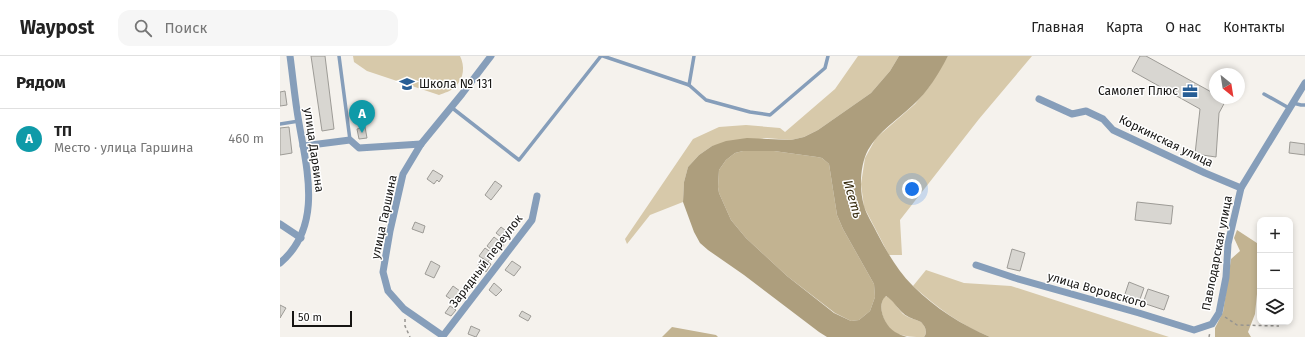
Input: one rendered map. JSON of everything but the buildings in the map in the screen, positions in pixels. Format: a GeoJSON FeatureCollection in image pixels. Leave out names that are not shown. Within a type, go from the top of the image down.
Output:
{"type":"FeatureCollection","features":[{"type":"Feature","properties":{"kind":"street","name":"улица Дарвина"},"geometry":{"type":"LineString","coordinates":[[280,263],[288,256],[301,238],[309,204],[307,166],[290,56]]}},
{"type":"Feature","properties":{"kind":"street","name":"улица Гаршина"},"geometry":{"type":"LineString","coordinates":[[404,309],[388,291],[383,272],[390,231],[403,174],[421,144],[491,56]]}},
{"type":"Feature","properties":{"kind":"street","name":"Павлодарская улица"},"geometry":{"type":"LineString","coordinates":[[1212,324],[1219,313],[1226,277],[1228,244],[1241,188],[1305,83]]}},
{"type":"Feature","properties":{"kind":"street","name":"Коркинская улица"},"geometry":{"type":"LineString","coordinates":[[1039,99],[1072,114],[1086,111],[1103,119],[1113,130],[1204,173],[1241,188]]}},
{"type":"Feature","properties":{"kind":"street"},"geometry":{"type":"LineString","coordinates":[[303,146],[350,140],[359,148],[421,144]]}},
{"type":"Feature","properties":{"kind":"street","name":"Зарядный переулок"},"geometry":{"type":"LineString","coordinates":[[444,336],[532,220],[538,196]]}},
{"type":"Feature","properties":{"kind":"street"},"geometry":{"type":"LineString","coordinates":[[280,224],[301,238]]}},
{"type":"Feature","properties":{"kind":"street","name":"улица Воровского"},"geometry":{"type":"LineString","coordinates":[[976,265],[1015,278],[1140,313],[1194,330],[1212,324]]}},
{"type":"Feature","properties":{"kind":"street"},"geometry":{"type":"LineString","coordinates":[[404,309],[444,336]]}},
{"type":"Feature","properties":{"kind":"lane"},"geometry":{"type":"LineString","coordinates":[[339,56],[350,140]]}},
{"type":"Feature","properties":{"kind":"lane"},"geometry":{"type":"LineString","coordinates":[[451,107],[518,160],[602,56],[689,85],[706,100],[750,112],[770,115],[825,68],[828,56]]}},
{"type":"Feature","properties":{"kind":"lane"},"geometry":{"type":"LineString","coordinates":[[689,85],[694,56]]}},
{"type":"Feature","properties":{"kind":"lane"},"geometry":{"type":"LineString","coordinates":[[1264,94],[1292,106],[1305,105]]}},
{"type":"Feature","properties":{"kind":"lane"},"geometry":{"type":"LineString","coordinates":[[280,124],[299,121]]}},
{"type":"Feature","properties":{"kind":"path"},"geometry":{"type":"LineString","coordinates":[[404,309],[405,326],[410,337]]}},
{"type":"Feature","properties":{"kind":"path"},"geometry":{"type":"LineString","coordinates":[[1219,313],[1237,325],[1279,326]]}},
{"type":"Feature","properties":{"kind":"shaded area"},"geometry":{"type":"Polygon","coordinates":[[[353,56],[460,56],[463,64],[463,72],[459,83],[454,88],[439,95],[367,71],[354,62],[353,56]]]}},
{"type":"Feature","properties":{"kind":"shaded area"},"geometry":{"type":"Polygon","coordinates":[[[858,56],[899,56],[890,71],[871,93],[818,130],[804,137],[791,140],[766,138],[712,146],[699,155],[688,167],[684,182],[683,202],[650,215],[627,244],[625,239],[693,139],[719,127],[746,125],[780,128],[785,132],[835,89],[858,56]]]}},
{"type":"Feature","properties":{"kind":"shaded area"},"geometry":{"type":"Polygon","coordinates":[[[948,56],[1032,56],[979,119],[900,220],[902,255],[889,255],[864,207],[861,184],[865,158],[876,138],[915,104],[929,87],[948,56]]]}},
{"type":"Feature","properties":{"kind":"shaded area"},"geometry":{"type":"Polygon","coordinates":[[[743,151],[774,151],[817,157],[822,158],[829,164],[837,215],[843,229],[874,284],[875,297],[870,311],[859,320],[851,321],[835,313],[787,276],[746,238],[731,220],[719,193],[719,170],[726,160],[735,153],[743,151]]]}},
{"type":"Feature","properties":{"kind":"shaded area"},"geometry":{"type":"Polygon","coordinates":[[[1237,230],[1257,243],[1257,294],[1255,314],[1248,332],[1251,337],[1215,337],[1215,328],[1223,312],[1231,259],[1240,251],[1234,238],[1237,230]]]}},
{"type":"Feature","properties":{"kind":"shaded area"},"geometry":{"type":"Polygon","coordinates":[[[926,270],[964,283],[1011,286],[1169,337],[990,337],[968,327],[949,315],[913,286],[926,270]]]}},
{"type":"Feature","properties":{"kind":"shaded area"},"geometry":{"type":"Polygon","coordinates":[[[885,296],[893,301],[907,317],[921,322],[924,325],[926,333],[924,337],[902,335],[891,330],[885,321],[882,311],[882,300],[885,296]]]}},
{"type":"Feature","properties":{"kind":"shaded area"},"geometry":{"type":"Polygon","coordinates":[[[672,327],[716,335],[718,337],[662,337],[672,327]]]}},
{"type":"Feature","properties":{"kind":"water","name":"Исеть"},"geometry":{"type":"Polygon","coordinates":[[[899,56],[948,56],[937,76],[924,94],[877,137],[868,150],[863,163],[861,177],[861,192],[865,210],[893,261],[913,286],[930,302],[949,315],[990,337],[924,337],[926,329],[924,325],[921,322],[905,315],[886,296],[881,305],[885,321],[895,332],[907,337],[827,337],[708,250],[700,243],[694,232],[683,202],[684,182],[688,167],[699,155],[712,146],[726,141],[747,138],[791,140],[804,137],[818,130],[871,93],[890,71],[899,56]],[[743,151],[735,153],[726,160],[719,170],[719,193],[731,220],[746,238],[787,276],[834,313],[851,321],[859,320],[870,311],[875,297],[874,284],[843,229],[837,215],[829,164],[822,158],[774,151],[743,151]]]}},
{"type":"Feature","properties":{"kind":"place","name":"Школа № 131"},"geometry":{"type":"Point","coordinates":[407,84]}},
{"type":"Feature","properties":{"kind":"place","name":"Самолет Плюс"},"geometry":{"type":"Point","coordinates":[1190,91]}},
{"type":"Feature","properties":{"kind":"place","name":"ТП"},"geometry":{"type":"Point","coordinates":[362,133]}}]}
